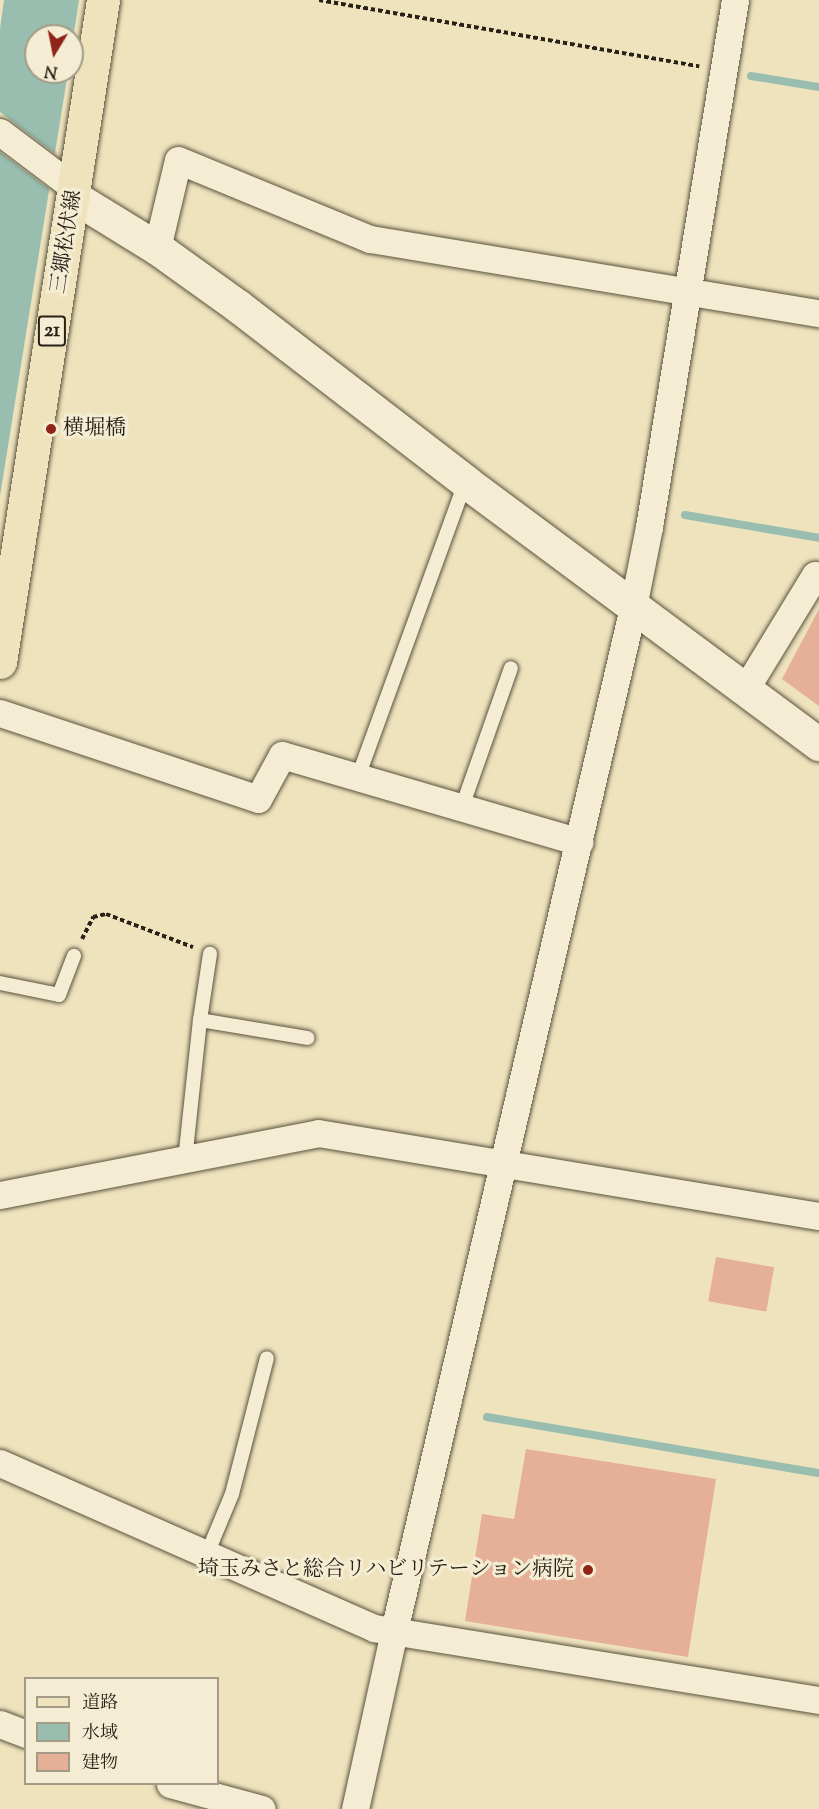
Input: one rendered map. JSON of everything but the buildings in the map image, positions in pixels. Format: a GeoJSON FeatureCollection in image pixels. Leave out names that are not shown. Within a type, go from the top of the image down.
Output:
{"type":"FeatureCollection","features":[{"type":"Feature","properties":{"kind":"main road","name":"三郷松伏線"},"geometry":{"type":"LineString","coordinates":[[0,662],[66,186],[103,0]]}},
{"type":"Feature","properties":{"kind":"street"},"geometry":{"type":"LineString","coordinates":[[355,1809],[394,1631],[502,1165],[580,842],[633,607],[649,527],[735,0]]}},
{"type":"Feature","properties":{"kind":"street"},"geometry":{"type":"LineString","coordinates":[[0,132],[66,186],[239,307],[465,482],[819,744]]}},
{"type":"Feature","properties":{"kind":"street"},"geometry":{"type":"LineString","coordinates":[[157,248],[178,159],[370,239],[819,313]]}},
{"type":"Feature","properties":{"kind":"street"},"geometry":{"type":"LineString","coordinates":[[746,688],[815,575],[819,578]]}},
{"type":"Feature","properties":{"kind":"street"},"geometry":{"type":"LineString","coordinates":[[0,713],[258,799],[282,755],[580,842]]}},
{"type":"Feature","properties":{"kind":"street"},"geometry":{"type":"LineString","coordinates":[[0,1195],[318,1133],[819,1216]]}},
{"type":"Feature","properties":{"kind":"street"},"geometry":{"type":"LineString","coordinates":[[0,1463],[374,1628],[819,1700]]}},
{"type":"Feature","properties":{"kind":"street"},"geometry":{"type":"LineString","coordinates":[[0,1724],[24,1733]]}},
{"type":"Feature","properties":{"kind":"street"},"geometry":{"type":"LineString","coordinates":[[174,1785],[262,1809]]}},
{"type":"Feature","properties":{"kind":"lane"},"geometry":{"type":"LineString","coordinates":[[358,777],[465,482]]}},
{"type":"Feature","properties":{"kind":"lane"},"geometry":{"type":"LineString","coordinates":[[462,807],[511,668]]}},
{"type":"Feature","properties":{"kind":"lane"},"geometry":{"type":"LineString","coordinates":[[185,1160],[200,1020],[210,954]]}},
{"type":"Feature","properties":{"kind":"lane"},"geometry":{"type":"LineString","coordinates":[[0,983],[59,995],[72,967],[74,956]]}},
{"type":"Feature","properties":{"kind":"lane"},"geometry":{"type":"LineString","coordinates":[[200,1020],[308,1038]]}},
{"type":"Feature","properties":{"kind":"lane"},"geometry":{"type":"LineString","coordinates":[[207,1554],[232,1494],[267,1358]]}},
{"type":"Feature","properties":{"kind":"path"},"geometry":{"type":"LineString","coordinates":[[319,0],[724,69]]}},
{"type":"Feature","properties":{"kind":"path"},"geometry":{"type":"LineString","coordinates":[[74,956],[93,917],[106,914],[210,954]]}},
{"type":"Feature","properties":{"kind":"water"},"geometry":{"type":"Polygon","coordinates":[[[4,0],[79,0],[75,24],[24,24],[24,84],[66,84],[0,496],[0,29],[4,0]]]}},
{"type":"Feature","properties":{"kind":"pier"},"geometry":{"type":"Polygon","coordinates":[[[0,112],[58,156],[52,191],[0,152],[0,112]]]}},
{"type":"Feature","properties":{"kind":"waterway"},"geometry":{"type":"LineString","coordinates":[[751,76],[819,87]]}},
{"type":"Feature","properties":{"kind":"waterway"},"geometry":{"type":"LineString","coordinates":[[685,515],[819,538]]}},
{"type":"Feature","properties":{"kind":"waterway"},"geometry":{"type":"LineString","coordinates":[[487,1417],[819,1473]]}},
{"type":"Feature","properties":{"kind":"place","name":"横堀橋"},"geometry":{"type":"Point","coordinates":[51,429]}},
{"type":"Feature","properties":{"kind":"place","name":"埼玉みさと総合リハビリテーション病院"},"geometry":{"type":"Point","coordinates":[588,1570]}}]}
